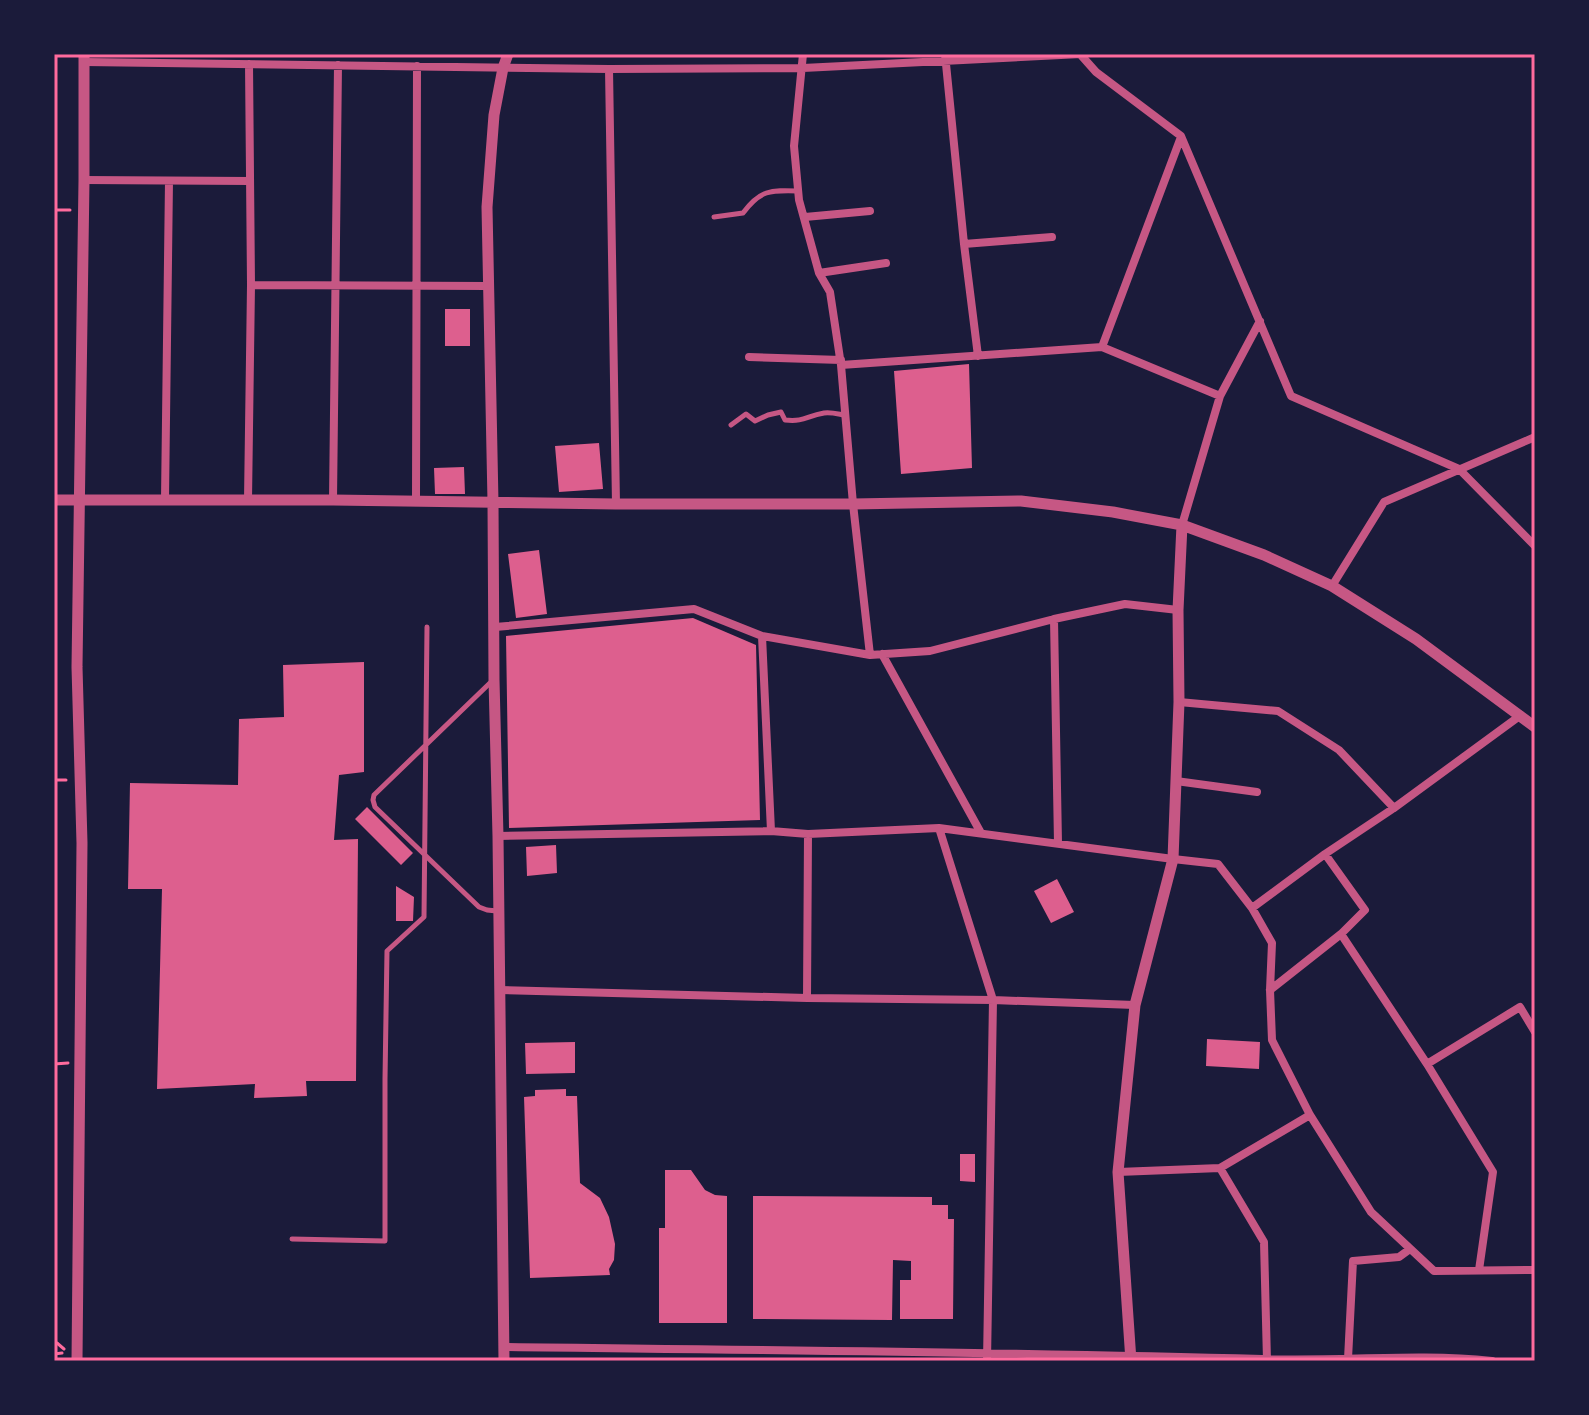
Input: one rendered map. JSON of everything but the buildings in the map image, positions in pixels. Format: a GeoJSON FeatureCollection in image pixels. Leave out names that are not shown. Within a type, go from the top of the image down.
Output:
{"type":"FeatureCollection","features":[{"type":"Feature","properties":{"kind":"street"},"geometry":{"type":"LineString","coordinates":[[504,1361],[487,207],[494,115],[508,54]]}},
{"type":"Feature","properties":{"kind":"street"},"geometry":{"type":"LineString","coordinates":[[803,54],[794,146],[799,200],[819,273],[830,292],[841,362],[870,655]]}},
{"type":"Feature","properties":{"kind":"street"},"geometry":{"type":"LineString","coordinates":[[77,1361],[82,843],[77,667],[84,58],[249,64],[609,69],[803,68],[946,58],[1080,54],[1096,72],[1181,136],[1291,396],[1459,469],[1535,546]]}},
{"type":"Feature","properties":{"kind":"street"},"geometry":{"type":"LineString","coordinates":[[946,58],[978,356]]}},
{"type":"Feature","properties":{"kind":"street"},"geometry":{"type":"LineString","coordinates":[[248,500],[251,285],[249,64]]}},
{"type":"Feature","properties":{"kind":"street"},"geometry":{"type":"LineString","coordinates":[[333,500],[338,65]]}},
{"type":"Feature","properties":{"kind":"street"},"geometry":{"type":"LineString","coordinates":[[416,501],[417,66]]}},
{"type":"Feature","properties":{"kind":"street"},"geometry":{"type":"LineString","coordinates":[[609,69],[616,504]]}},
{"type":"Feature","properties":{"kind":"street"},"geometry":{"type":"LineString","coordinates":[[1102,347],[1181,136]]}},
{"type":"Feature","properties":{"kind":"street"},"geometry":{"type":"LineString","coordinates":[[84,180],[250,181]]}},
{"type":"Feature","properties":{"kind":"street"},"geometry":{"type":"LineString","coordinates":[[165,499],[169,181]]}},
{"type":"Feature","properties":{"kind":"street"},"geometry":{"type":"LineString","coordinates":[[805,217],[870,211]]}},
{"type":"Feature","properties":{"kind":"street"},"geometry":{"type":"LineString","coordinates":[[964,244],[1052,237]]}},
{"type":"Feature","properties":{"kind":"street"},"geometry":{"type":"LineString","coordinates":[[819,273],[886,263]]}},
{"type":"Feature","properties":{"kind":"street"},"geometry":{"type":"LineString","coordinates":[[251,285],[487,286]]}},
{"type":"Feature","properties":{"kind":"street"},"geometry":{"type":"LineString","coordinates":[[1131,1358],[1118,1172],[1135,1005],[1173,859],[1182,525],[1220,396],[1260,321]]}},
{"type":"Feature","properties":{"kind":"street"},"geometry":{"type":"LineString","coordinates":[[749,357],[841,362],[1102,347],[1220,396]]}},
{"type":"Feature","properties":{"kind":"street"},"geometry":{"type":"LineString","coordinates":[[1332,586],[1384,502],[1535,437]]}},
{"type":"Feature","properties":{"kind":"street"},"geometry":{"type":"LineString","coordinates":[[54,500],[616,504],[1021,501],[1113,512],[1182,525],[1264,555],[1332,586],[1416,639],[1535,727]]}},
{"type":"Feature","properties":{"kind":"street"},"geometry":{"type":"LineString","coordinates":[[495,627],[694,609],[762,636],[870,655],[930,651],[1125,604],[1178,610]]}},
{"type":"Feature","properties":{"kind":"street"},"geometry":{"type":"LineString","coordinates":[[1054,619],[1058,843]]}},
{"type":"Feature","properties":{"kind":"street"},"geometry":{"type":"LineString","coordinates":[[762,636],[771,831]]}},
{"type":"Feature","properties":{"kind":"street"},"geometry":{"type":"LineString","coordinates":[[882,654],[981,833]]}},
{"type":"Feature","properties":{"kind":"street"},"geometry":{"type":"LineString","coordinates":[[1179,702],[1278,711],[1339,750],[1394,808]]}},
{"type":"Feature","properties":{"kind":"street"},"geometry":{"type":"LineString","coordinates":[[1252,908],[1521,715]]}},
{"type":"Feature","properties":{"kind":"street"},"geometry":{"type":"LineString","coordinates":[[1176,781],[1257,792]]}},
{"type":"Feature","properties":{"kind":"street"},"geometry":{"type":"LineString","coordinates":[[498,836],[771,831],[808,834],[939,828],[1218,864],[1252,908],[1272,943],[1272,1040],[1310,1115],[1371,1212],[1434,1271],[1535,1270]]}},
{"type":"Feature","properties":{"kind":"street"},"geometry":{"type":"LineString","coordinates":[[939,828],[993,1000],[987,1357]]}},
{"type":"Feature","properties":{"kind":"street"},"geometry":{"type":"LineString","coordinates":[[807,998],[808,834]]}},
{"type":"Feature","properties":{"kind":"street"},"geometry":{"type":"LineString","coordinates":[[1270,990],[1341,934],[1365,910],[1325,854]]}},
{"type":"Feature","properties":{"kind":"street"},"geometry":{"type":"LineString","coordinates":[[1341,934],[1427,1064],[1493,1172],[1479,1270]]}},
{"type":"Feature","properties":{"kind":"street"},"geometry":{"type":"LineString","coordinates":[[499,990],[1135,1005]]}},
{"type":"Feature","properties":{"kind":"street"},"geometry":{"type":"LineString","coordinates":[[1427,1064],[1520,1007],[1535,1032]]}},
{"type":"Feature","properties":{"kind":"street"},"geometry":{"type":"LineString","coordinates":[[1118,1172],[1220,1168],[1310,1115]]}},
{"type":"Feature","properties":{"kind":"street"},"geometry":{"type":"LineString","coordinates":[[1220,1168],[1264,1242],[1267,1360]]}},
{"type":"Feature","properties":{"kind":"street"},"geometry":{"type":"LineString","coordinates":[[1348,1359],[1353,1261],[1399,1257],[1410,1249]]}},
{"type":"Feature","properties":{"kind":"street"},"geometry":{"type":"LineString","coordinates":[[504,1347],[1267,1360],[1454,1357],[1492,1361]]}},
{"type":"Feature","properties":{"kind":"lane"},"geometry":{"type":"LineString","coordinates":[[714,217],[743,213],[764,192],[799,192]]}},
{"type":"Feature","properties":{"kind":"lane"},"geometry":{"type":"LineString","coordinates":[[731,425],[746,414],[755,421],[781,412],[785,420],[801,422],[828,412],[845,415]]}},
{"type":"Feature","properties":{"kind":"lane"},"geometry":{"type":"LineString","coordinates":[[292,1239],[385,1241],[387,951],[424,917],[427,627]]}},
{"type":"Feature","properties":{"kind":"lane"},"geometry":{"type":"LineString","coordinates":[[494,680],[374,795],[373,800],[375,807],[479,907],[498,911]]}},
{"type":"Feature","properties":{"kind":"path"},"geometry":{"type":"LineString","coordinates":[[54,1343],[67,1350]]}}]}
